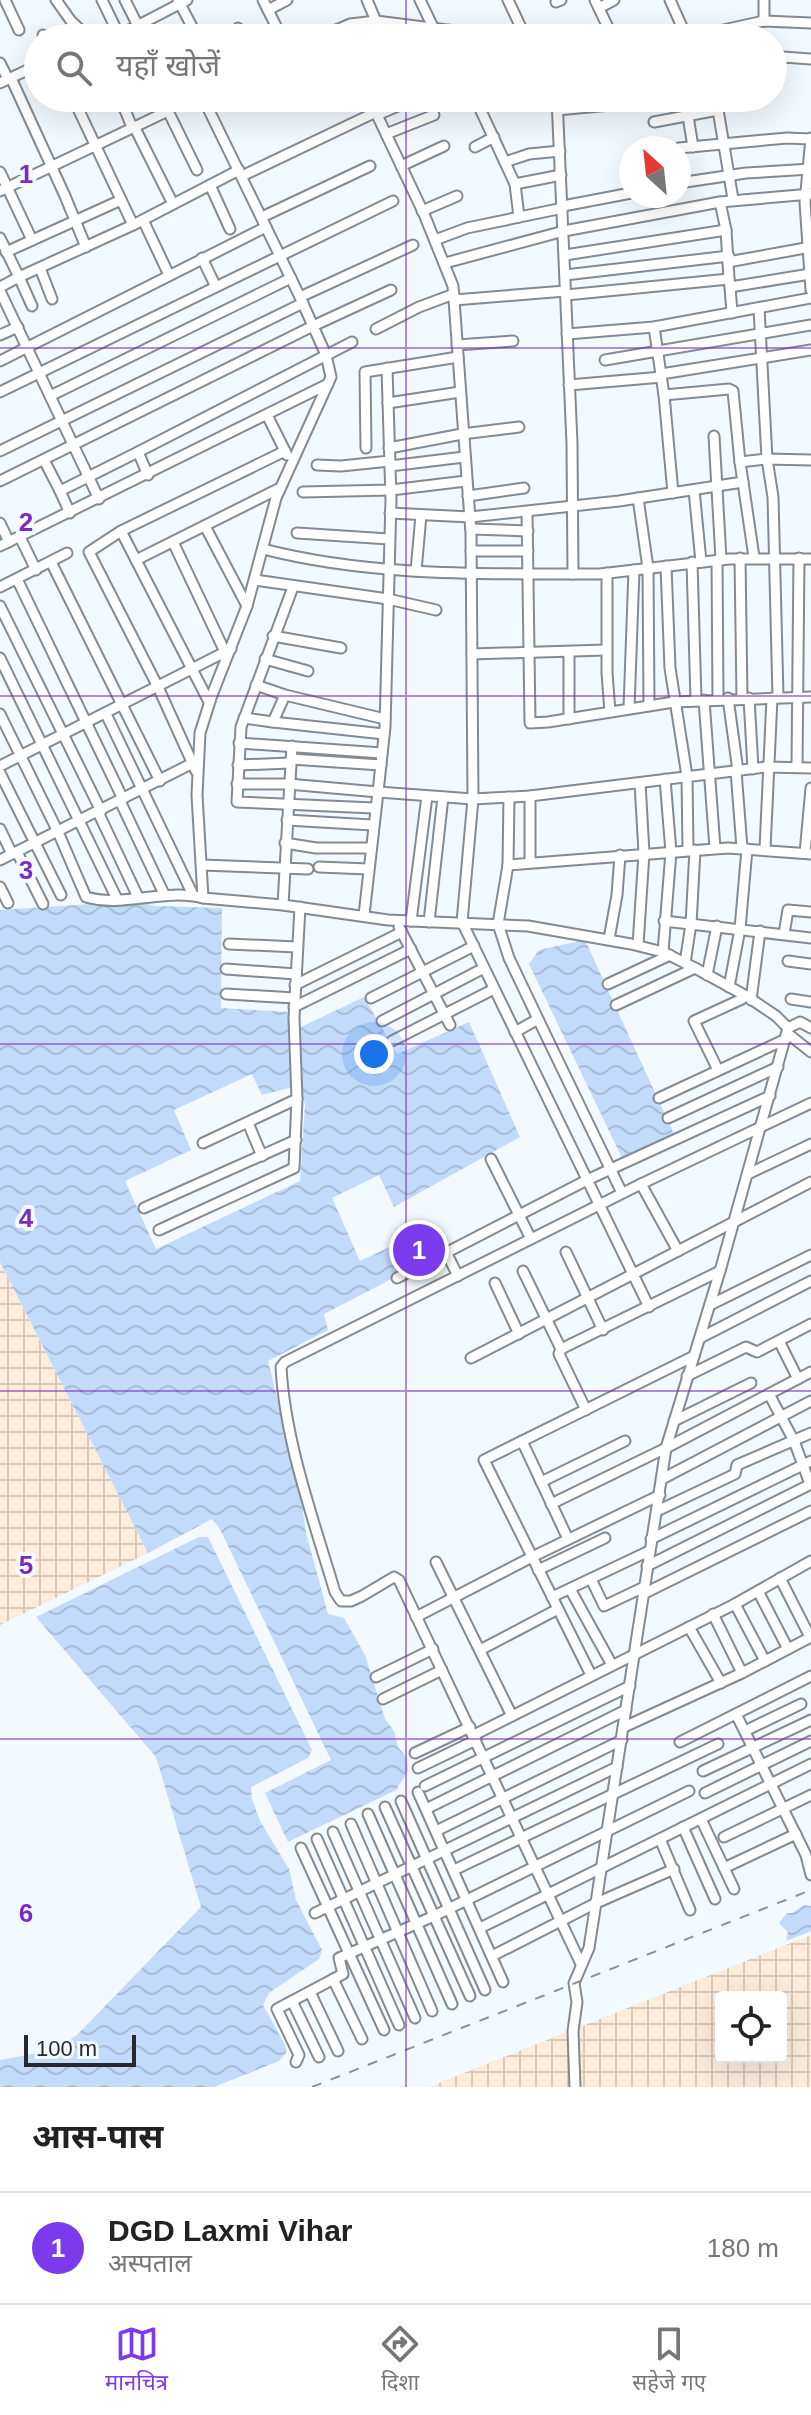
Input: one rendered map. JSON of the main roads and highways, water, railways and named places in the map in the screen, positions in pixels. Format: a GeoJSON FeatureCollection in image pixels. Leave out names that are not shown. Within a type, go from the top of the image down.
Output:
{"type":"FeatureCollection","features":[{"type":"Feature","properties":{"kind":"water"},"geometry":{"type":"Polygon","coordinates":[[[135,901],[155,906],[222,908],[221,1008],[289,1012],[293,1087],[262,1095],[252,1074],[174,1110],[191,1150],[125,1181],[156,1249],[300,1181],[305,1105],[295,1061],[299,1028],[364,997],[397,1054],[469,1022],[520,1137],[394,1207],[379,1175],[332,1198],[360,1261],[392,1246],[406,1251],[409,1270],[324,1314],[328,1330],[268,1361],[301,1497],[306,1533],[328,1614],[344,1618],[365,1655],[385,1719],[394,1731],[398,1747],[407,1758],[408,1771],[396,1790],[288,1842],[265,1793],[331,1760],[220,1529],[212,1519],[148,1553],[0,1262],[0,910],[135,901]]]}},
{"type":"Feature","properties":{"kind":"water"},"geometry":{"type":"Polygon","coordinates":[[[585,940],[674,1134],[623,1160],[529,964],[539,950],[585,940]]]}},
{"type":"Feature","properties":{"kind":"water"},"geometry":{"type":"Polygon","coordinates":[[[199,1537],[208,1537],[312,1750],[308,1758],[251,1787],[260,1821],[289,1869],[296,1900],[322,1950],[319,1959],[269,1993],[263,2005],[286,2047],[286,2053],[279,2061],[214,2087],[0,2087],[0,2060],[43,2052],[76,2036],[201,1907],[156,1757],[36,1617],[199,1537]]]}},
{"type":"Feature","properties":{"kind":"water"},"geometry":{"type":"Polygon","coordinates":[[[804,1905],[811,1906],[811,1931],[786,1941],[788,1932],[779,1923],[787,1913],[804,1905]]]}},
{"type":"Feature","properties":{"kind":"railway"},"geometry":{"type":"LineString","coordinates":[[312,2087],[811,1890]]}},
{"type":"Feature","properties":{"kind":"place","name":"DGD Laxmi Vihar"},"geometry":{"type":"Point","coordinates":[419,1250]}}]}
